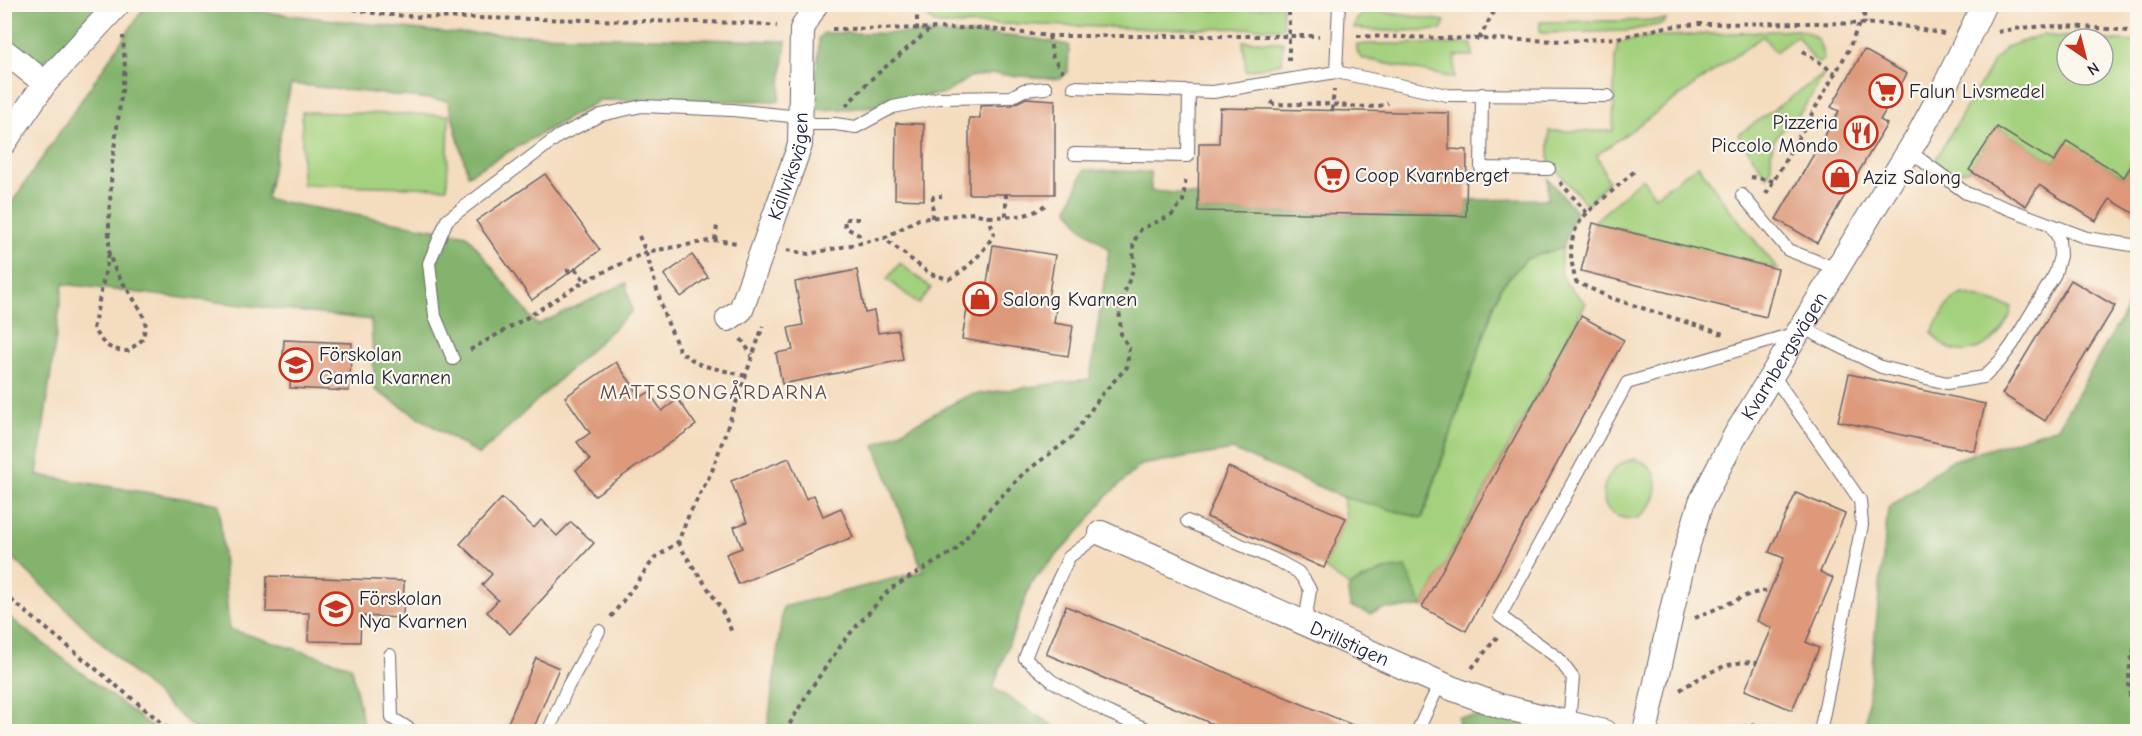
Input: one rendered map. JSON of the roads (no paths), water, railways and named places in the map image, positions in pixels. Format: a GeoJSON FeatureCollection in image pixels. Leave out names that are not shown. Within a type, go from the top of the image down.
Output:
{"type":"FeatureCollection","features":[{"type":"Feature","properties":{"kind":"street","name":"Källviksvägen"},"geometry":{"type":"LineString","coordinates":[[728,319],[741,310],[800,145],[802,28],[816,4]]}},
{"type":"Feature","properties":{"kind":"street","name":"Kvarnbergsvägen"},"geometry":{"type":"LineString","coordinates":[[1645,732],[1683,561],[1701,502],[1736,434],[1909,151],[1944,88],[1984,4]]}},
{"type":"Feature","properties":{"kind":"street"},"geometry":{"type":"LineString","coordinates":[[4,143],[45,82],[117,6]]}},
{"type":"Feature","properties":{"kind":"street"},"geometry":{"type":"LineString","coordinates":[[4,51],[45,82]]}},
{"type":"Feature","properties":{"kind":"street","name":"Drillstigen"},"geometry":{"type":"LineString","coordinates":[[1101,533],[1440,683],[1500,706],[1604,732]]}},
{"type":"Feature","properties":{"kind":"lane"},"geometry":{"type":"LineString","coordinates":[[1336,72],[1339,4]]}},
{"type":"Feature","properties":{"kind":"lane"},"geometry":{"type":"LineString","coordinates":[[1074,87],[1213,92],[1336,72],[1447,95],[1608,96]]}},
{"type":"Feature","properties":{"kind":"lane"},"geometry":{"type":"LineString","coordinates":[[453,359],[435,316],[429,263],[447,220],[559,136],[601,115],[642,106],[732,110],[856,126],[893,107],[939,98],[1011,97],[1024,90],[1046,88]]}},
{"type":"Feature","properties":{"kind":"lane"},"geometry":{"type":"LineString","coordinates":[[1074,154],[1188,156],[1189,91]]}},
{"type":"Feature","properties":{"kind":"lane"},"geometry":{"type":"LineString","coordinates":[[1482,94],[1481,168],[1549,169]]}},
{"type":"Feature","properties":{"kind":"lane"},"geometry":{"type":"LineString","coordinates":[[1909,151],[1966,193],[2087,238],[2138,246]]}},
{"type":"Feature","properties":{"kind":"lane"},"geometry":{"type":"LineString","coordinates":[[1742,195],[1788,250],[1837,269]]}},
{"type":"Feature","properties":{"kind":"lane"},"geometry":{"type":"LineString","coordinates":[[1569,723],[1573,678],[1558,658],[1500,616],[1627,383],[1799,330],[1881,367],[1947,383],[1984,377],[2012,345],[2055,274],[2060,256],[2060,239],[2050,225]]}},
{"type":"Feature","properties":{"kind":"lane"},"geometry":{"type":"LineString","coordinates":[[1772,374],[1860,500],[1862,525],[1820,732]]}},
{"type":"Feature","properties":{"kind":"lane"},"geometry":{"type":"LineString","coordinates":[[1187,521],[1298,572],[1310,590],[1305,623]]}},
{"type":"Feature","properties":{"kind":"lane"},"geometry":{"type":"LineString","coordinates":[[1101,533],[1069,557],[1025,658],[1052,681],[1107,712],[1153,732]]}},
{"type":"Feature","properties":{"kind":"lane"},"geometry":{"type":"LineString","coordinates":[[548,732],[568,686],[599,631]]}},
{"type":"Feature","properties":{"kind":"lane"},"geometry":{"type":"LineString","coordinates":[[390,655],[392,718],[414,732]]}},
{"type":"Feature","properties":{"kind":"lane"},"geometry":{"type":"LineString","coordinates":[[1417,732],[1440,683]]}},
{"type":"Feature","properties":{"kind":"place","name":"Falun Livsmedel"},"geometry":{"type":"Point","coordinates":[1886,91]}},
{"type":"Feature","properties":{"kind":"place","name":"Pizzeria Piccolo Mondo"},"geometry":{"type":"Point","coordinates":[1861,133]}},
{"type":"Feature","properties":{"kind":"place","name":"Coop Kvarnberget"},"geometry":{"type":"Point","coordinates":[1332,175]}},
{"type":"Feature","properties":{"kind":"place","name":"Aziz Salong"},"geometry":{"type":"Point","coordinates":[1840,177]}},
{"type":"Feature","properties":{"kind":"place","name":"Salong Kvarnen"},"geometry":{"type":"Point","coordinates":[980,299]}},
{"type":"Feature","properties":{"kind":"place","name":"Förskolan Gamla Kvarnen"},"geometry":{"type":"Point","coordinates":[296,365]}},
{"type":"Feature","properties":{"kind":"place","name":"Förskolan Nya Kvarnen"},"geometry":{"type":"Point","coordinates":[336,609]}},
{"type":"Feature","properties":{"kind":"district","name":"MATTSSONGÅRDARNA"},"geometry":{"type":"Point","coordinates":[714,392]}}]}
